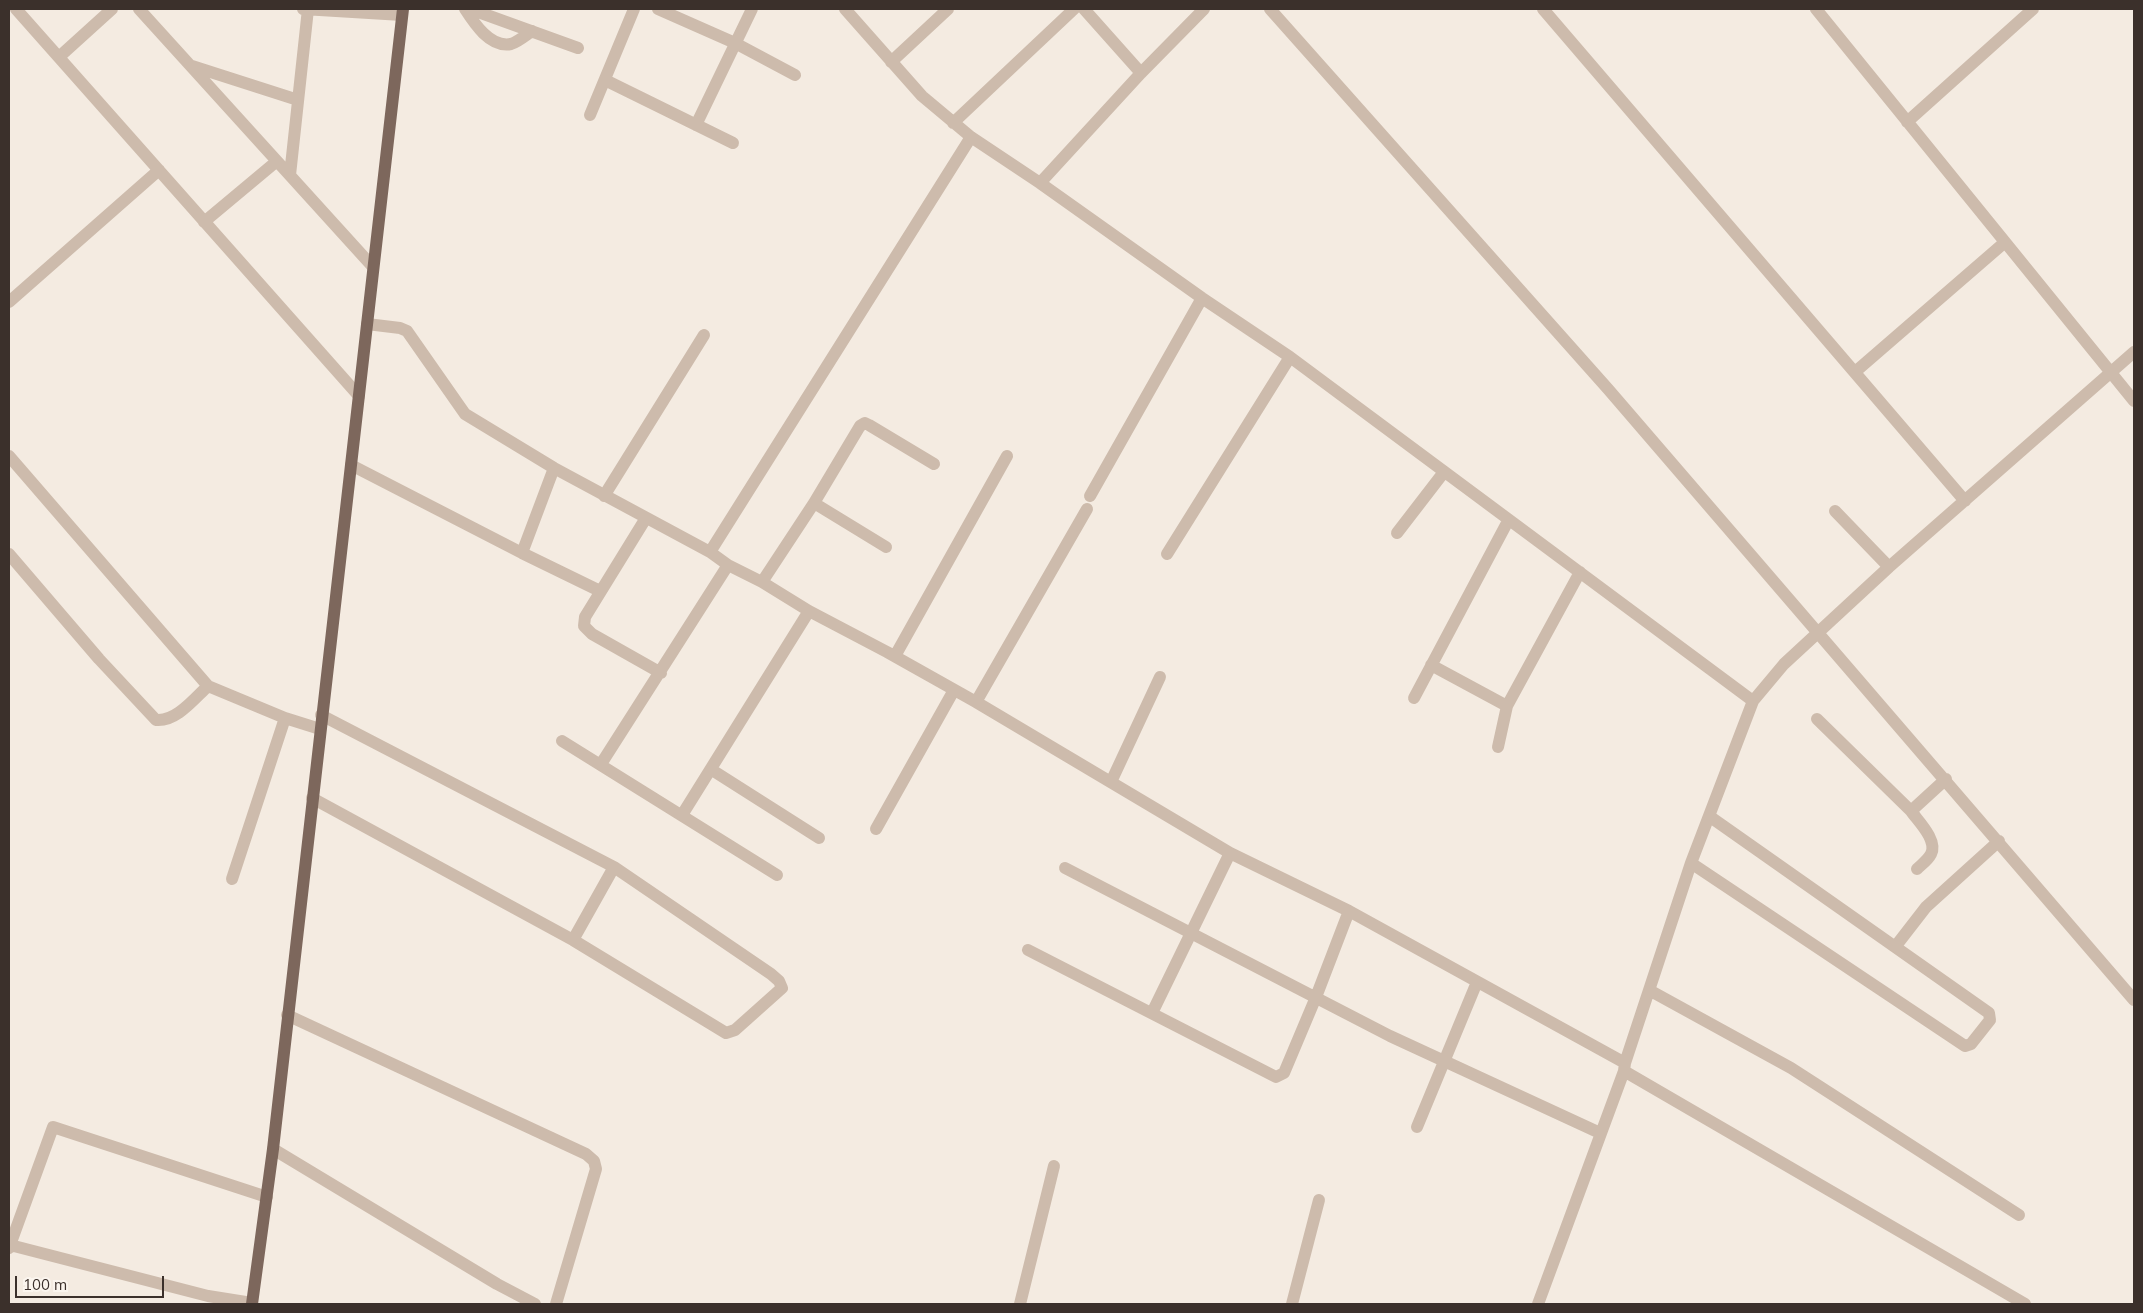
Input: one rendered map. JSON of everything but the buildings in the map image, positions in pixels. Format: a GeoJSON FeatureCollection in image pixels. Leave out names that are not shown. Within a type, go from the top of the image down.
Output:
{"type":"FeatureCollection","features":[{"type":"Feature","properties":{"kind":"main road"},"geometry":{"type":"LineString","coordinates":[[252,1303],[273,1150],[321,716],[403,12]]}},
{"type":"Feature","properties":{"kind":"street"},"geometry":{"type":"LineString","coordinates":[[16,9],[358,396]]}},
{"type":"Feature","properties":{"kind":"street"},"geometry":{"type":"LineString","coordinates":[[58,57],[112,9]]}},
{"type":"Feature","properties":{"kind":"street"},"geometry":{"type":"LineString","coordinates":[[139,9],[373,267]]}},
{"type":"Feature","properties":{"kind":"street"},"geometry":{"type":"LineString","coordinates":[[290,175],[307,9],[403,12]]}},
{"type":"Feature","properties":{"kind":"street"},"geometry":{"type":"LineString","coordinates":[[465,9],[476,26],[493,40],[502,43],[512,44],[532,31]]}},
{"type":"Feature","properties":{"kind":"street"},"geometry":{"type":"LineString","coordinates":[[470,9],[578,48]]}},
{"type":"Feature","properties":{"kind":"street"},"geometry":{"type":"LineString","coordinates":[[590,115],[634,9]]}},
{"type":"Feature","properties":{"kind":"street"},"geometry":{"type":"LineString","coordinates":[[658,9],[735,44],[795,75]]}},
{"type":"Feature","properties":{"kind":"street"},"geometry":{"type":"LineString","coordinates":[[696,124],[752,9]]}},
{"type":"Feature","properties":{"kind":"street"},"geometry":{"type":"LineString","coordinates":[[845,9],[922,96],[971,137],[1290,357],[1508,521],[1580,572],[1753,701]]}},
{"type":"Feature","properties":{"kind":"street"},"geometry":{"type":"LineString","coordinates":[[891,62],[948,9]]}},
{"type":"Feature","properties":{"kind":"street"},"geometry":{"type":"LineString","coordinates":[[954,123],[1074,9]]}},
{"type":"Feature","properties":{"kind":"street"},"geometry":{"type":"LineString","coordinates":[[1084,9],[1141,72]]}},
{"type":"Feature","properties":{"kind":"street"},"geometry":{"type":"LineString","coordinates":[[1040,183],[1141,72],[1204,9]]}},
{"type":"Feature","properties":{"kind":"street"},"geometry":{"type":"LineString","coordinates":[[1270,9],[1608,389],[1946,779],[2134,1000]]}},
{"type":"Feature","properties":{"kind":"street"},"geometry":{"type":"LineString","coordinates":[[1542,9],[1965,501]]}},
{"type":"Feature","properties":{"kind":"street"},"geometry":{"type":"LineString","coordinates":[[1816,9],[2134,402]]}},
{"type":"Feature","properties":{"kind":"street"},"geometry":{"type":"LineString","coordinates":[[1907,122],[2033,9]]}},
{"type":"Feature","properties":{"kind":"street"},"geometry":{"type":"LineString","coordinates":[[190,65],[298,100]]}},
{"type":"Feature","properties":{"kind":"street"},"geometry":{"type":"LineString","coordinates":[[605,80],[733,143]]}},
{"type":"Feature","properties":{"kind":"street"},"geometry":{"type":"LineString","coordinates":[[710,552],[971,137]]}},
{"type":"Feature","properties":{"kind":"street"},"geometry":{"type":"LineString","coordinates":[[204,222],[277,161]]}},
{"type":"Feature","properties":{"kind":"street"},"geometry":{"type":"LineString","coordinates":[[9,302],[158,170]]}},
{"type":"Feature","properties":{"kind":"street"},"geometry":{"type":"LineString","coordinates":[[1855,372],[2004,243]]}},
{"type":"Feature","properties":{"kind":"street"},"geometry":{"type":"LineString","coordinates":[[1090,496],[1202,298]]}},
{"type":"Feature","properties":{"kind":"street"},"geometry":{"type":"LineString","coordinates":[[367,324],[400,328],[407,331],[465,414],[554,468],[710,552],[728,565],[762,582],[809,611],[895,656],[976,702],[1230,853],[1348,910],[1477,982],[2025,1304]]}},
{"type":"Feature","properties":{"kind":"street"},"geometry":{"type":"LineString","coordinates":[[604,496],[704,335]]}},
{"type":"Feature","properties":{"kind":"street"},"geometry":{"type":"LineString","coordinates":[[1542,1303],[1624,1067],[1691,864],[1753,701],[1784,664],[1820,633],[1889,567],[2134,352]]}},
{"type":"Feature","properties":{"kind":"street"},"geometry":{"type":"LineString","coordinates":[[1166,554],[1290,357]]}},
{"type":"Feature","properties":{"kind":"street"},"geometry":{"type":"LineString","coordinates":[[762,582],[814,503],[860,426],[865,424],[934,464]]}},
{"type":"Feature","properties":{"kind":"street"},"geometry":{"type":"LineString","coordinates":[[9,456],[208,686],[285,718],[320,729]]}},
{"type":"Feature","properties":{"kind":"street"},"geometry":{"type":"LineString","coordinates":[[895,656],[1006,456]]}},
{"type":"Feature","properties":{"kind":"street"},"geometry":{"type":"LineString","coordinates":[[351,465],[600,592]]}},
{"type":"Feature","properties":{"kind":"street"},"geometry":{"type":"LineString","coordinates":[[522,553],[554,468]]}},
{"type":"Feature","properties":{"kind":"street"},"geometry":{"type":"LineString","coordinates":[[1397,533],[1444,472]]}},
{"type":"Feature","properties":{"kind":"street"},"geometry":{"type":"LineString","coordinates":[[814,503],[886,547]]}},
{"type":"Feature","properties":{"kind":"street"},"geometry":{"type":"LineString","coordinates":[[976,702],[1087,509]]}},
{"type":"Feature","properties":{"kind":"street"},"geometry":{"type":"LineString","coordinates":[[1835,511],[1889,567]]}},
{"type":"Feature","properties":{"kind":"street"},"geometry":{"type":"LineString","coordinates":[[646,518],[585,617],[584,626],[592,634],[661,673]]}},
{"type":"Feature","properties":{"kind":"street"},"geometry":{"type":"LineString","coordinates":[[1414,698],[1508,521]]}},
{"type":"Feature","properties":{"kind":"street"},"geometry":{"type":"LineString","coordinates":[[9,554],[99,659],[156,720],[164,721],[180,711],[208,686]]}},
{"type":"Feature","properties":{"kind":"street"},"geometry":{"type":"LineString","coordinates":[[601,764],[661,673],[728,565]]}},
{"type":"Feature","properties":{"kind":"street"},"geometry":{"type":"LineString","coordinates":[[1498,747],[1507,706],[1580,572]]}},
{"type":"Feature","properties":{"kind":"street"},"geometry":{"type":"LineString","coordinates":[[682,815],[712,770],[809,611]]}},
{"type":"Feature","properties":{"kind":"street"},"geometry":{"type":"LineString","coordinates":[[1431,665],[1507,706]]}},
{"type":"Feature","properties":{"kind":"street"},"geometry":{"type":"LineString","coordinates":[[1111,782],[1160,677]]}},
{"type":"Feature","properties":{"kind":"street"},"geometry":{"type":"LineString","coordinates":[[876,829],[954,690]]}},
{"type":"Feature","properties":{"kind":"street"},"geometry":{"type":"LineString","coordinates":[[312,798],[573,940],[726,1033],[735,1030],[782,988],[779,980],[771,974],[614,867],[321,716]]}},
{"type":"Feature","properties":{"kind":"street"},"geometry":{"type":"LineString","coordinates":[[232,879],[285,718]]}},
{"type":"Feature","properties":{"kind":"street"},"geometry":{"type":"LineString","coordinates":[[1817,719],[1911,811],[1927,834],[1933,845],[1931,853],[1917,869]]}},
{"type":"Feature","properties":{"kind":"street"},"geometry":{"type":"LineString","coordinates":[[562,741],[777,875]]}},
{"type":"Feature","properties":{"kind":"street"},"geometry":{"type":"LineString","coordinates":[[712,770],[819,838]]}},
{"type":"Feature","properties":{"kind":"street"},"geometry":{"type":"LineString","coordinates":[[1911,811],[1946,779]]}},
{"type":"Feature","properties":{"kind":"street"},"geometry":{"type":"LineString","coordinates":[[1691,864],[1966,1046],[1972,1044],[1990,1020],[1989,1012],[1709,816]]}},
{"type":"Feature","properties":{"kind":"street"},"geometry":{"type":"LineString","coordinates":[[1895,947],[1926,907],[1999,841]]}},
{"type":"Feature","properties":{"kind":"street"},"geometry":{"type":"LineString","coordinates":[[1152,1014],[1230,853]]}},
{"type":"Feature","properties":{"kind":"street"},"geometry":{"type":"LineString","coordinates":[[573,940],[614,867]]}},
{"type":"Feature","properties":{"kind":"street"},"geometry":{"type":"LineString","coordinates":[[1065,868],[1390,1036],[1600,1134]]}},
{"type":"Feature","properties":{"kind":"street"},"geometry":{"type":"LineString","coordinates":[[1028,950],[1276,1077],[1284,1073],[1316,997],[1348,910]]}},
{"type":"Feature","properties":{"kind":"street"},"geometry":{"type":"LineString","coordinates":[[1417,1127],[1477,982]]}},
{"type":"Feature","properties":{"kind":"street"},"geometry":{"type":"LineString","coordinates":[[1649,990],[1791,1068],[2019,1215]]}},
{"type":"Feature","properties":{"kind":"street"},"geometry":{"type":"LineString","coordinates":[[287,1015],[586,1154],[594,1161],[596,1169],[556,1304]]}},
{"type":"Feature","properties":{"kind":"street"},"geometry":{"type":"LineString","coordinates":[[252,1303],[208,1296],[9,1247],[53,1126],[267,1197]]}},
{"type":"Feature","properties":{"kind":"street"},"geometry":{"type":"LineString","coordinates":[[273,1150],[534,1304]]}},
{"type":"Feature","properties":{"kind":"street"},"geometry":{"type":"LineString","coordinates":[[1020,1304],[1054,1166]]}},
{"type":"Feature","properties":{"kind":"street"},"geometry":{"type":"LineString","coordinates":[[1292,1304],[1319,1200]]}}]}
